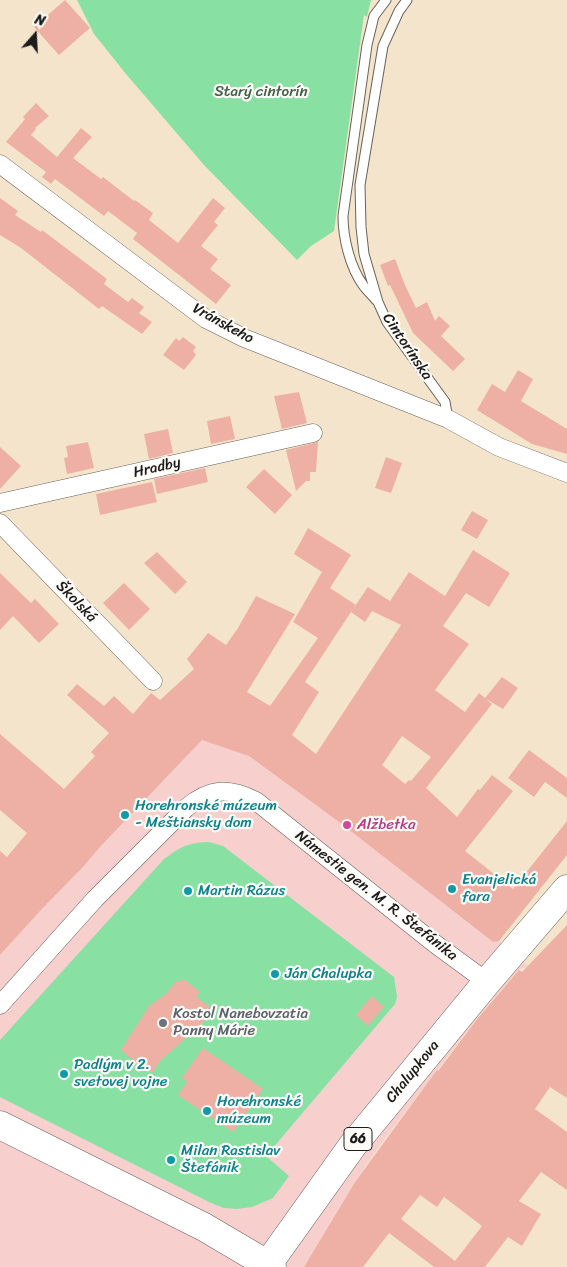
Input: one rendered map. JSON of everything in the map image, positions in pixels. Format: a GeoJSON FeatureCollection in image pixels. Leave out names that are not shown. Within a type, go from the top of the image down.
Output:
{"type":"FeatureCollection","features":[{"type":"Feature","properties":{"kind":"main road","name":"Chalupkova"},"geometry":{"type":"LineString","coordinates":[[270,1266],[353,1145],[487,982],[567,889]]}},
{"type":"Feature","properties":{"kind":"main road","name":"66"},"geometry":{"type":"LineString","coordinates":[[0,1125],[204,1227],[270,1266]]}},
{"type":"Feature","properties":{"kind":"street","name":"Vránskeho"},"geometry":{"type":"LineString","coordinates":[[0,164],[206,318],[244,338],[448,418]]}},
{"type":"Feature","properties":{"kind":"street"},"geometry":{"type":"LineString","coordinates":[[448,418],[499,447],[567,473]]}},
{"type":"Feature","properties":{"kind":"street","name":"Hradby"},"geometry":{"type":"LineString","coordinates":[[0,503],[313,433]]}},
{"type":"Feature","properties":{"kind":"street","name":"Školská"},"geometry":{"type":"LineString","coordinates":[[0,524],[153,681]]}},
{"type":"Feature","properties":{"kind":"street","name":"Námestie gen. M. R. Štefánika"},"geometry":{"type":"LineString","coordinates":[[0,1005],[95,899],[186,808],[197,799],[221,791],[233,792],[256,801],[427,937],[487,982]]}},
{"type":"Feature","properties":{"kind":"lane"},"geometry":{"type":"LineString","coordinates":[[378,302],[363,285],[349,254],[343,226],[367,45],[374,16],[386,0]]}},
{"type":"Feature","properties":{"kind":"lane","name":"Cintorínska"},"geometry":{"type":"LineString","coordinates":[[407,0],[399,11],[384,46],[360,185],[364,254],[378,302],[388,322],[445,402],[448,418]]}},
{"type":"Feature","properties":{"kind":"shaded area"},"geometry":{"type":"Polygon","coordinates":[[[210,727],[339,822],[493,942],[499,941],[528,966],[519,970],[482,1012],[378,1148],[354,1183],[304,1267],[0,1267],[0,955],[184,759],[210,727]]]}},
{"type":"Feature","properties":{"kind":"green space","name":"Starý cintorín"},"geometry":{"type":"Polygon","coordinates":[[[77,0],[371,0],[367,17],[364,15],[334,231],[311,246],[297,260],[204,165],[126,74],[94,34],[77,0]]]}},
{"type":"Feature","properties":{"kind":"green space"},"geometry":{"type":"Polygon","coordinates":[[[209,842],[223,846],[394,977],[397,997],[395,1004],[266,1156],[289,1176],[273,1198],[252,1207],[237,1209],[224,1208],[211,1203],[0,1097],[0,1040],[164,859],[185,846],[209,842]]]}},
{"type":"Feature","properties":{"kind":"building"},"geometry":{"type":"Polygon","coordinates":[[[65,0],[90,28],[59,55],[34,27],[65,0]]]}},
{"type":"Feature","properties":{"kind":"building"},"geometry":{"type":"Polygon","coordinates":[[[36,103],[49,116],[35,128],[31,135],[57,157],[81,128],[92,137],[73,158],[153,213],[149,220],[178,243],[213,198],[225,208],[214,222],[218,225],[201,246],[218,259],[210,269],[231,285],[216,304],[133,239],[137,233],[108,211],[104,216],[55,179],[51,184],[42,177],[46,172],[6,142],[25,119],[23,117],[36,103]]]}},
{"type":"Feature","properties":{"kind":"building"},"geometry":{"type":"Polygon","coordinates":[[[0,198],[18,211],[15,215],[41,232],[42,230],[107,279],[104,284],[128,302],[132,298],[144,307],[139,313],[152,322],[142,334],[102,306],[99,309],[21,248],[0,235],[0,198]]]}},
{"type":"Feature","properties":{"kind":"building"},"geometry":{"type":"Polygon","coordinates":[[[395,259],[416,308],[427,302],[435,321],[439,316],[450,326],[441,336],[465,359],[453,371],[413,333],[390,285],[388,286],[380,265],[395,259]]]}},
{"type":"Feature","properties":{"kind":"building"},"geometry":{"type":"Polygon","coordinates":[[[183,337],[196,347],[193,351],[196,355],[184,370],[163,355],[176,338],[179,341],[183,337]]]}},
{"type":"Feature","properties":{"kind":"building"},"geometry":{"type":"Polygon","coordinates":[[[518,370],[533,379],[521,401],[567,429],[567,454],[532,444],[477,410],[492,384],[505,392],[518,370]]]}},
{"type":"Feature","properties":{"kind":"building"},"geometry":{"type":"Polygon","coordinates":[[[299,392],[307,423],[282,429],[274,396],[299,392]]]}},
{"type":"Feature","properties":{"kind":"building"},"geometry":{"type":"Polygon","coordinates":[[[230,416],[235,439],[211,444],[207,421],[230,416]]]}},
{"type":"Feature","properties":{"kind":"building"},"geometry":{"type":"Polygon","coordinates":[[[168,429],[173,453],[149,459],[144,434],[168,429]]]}},
{"type":"Feature","properties":{"kind":"building"},"geometry":{"type":"Polygon","coordinates":[[[88,442],[94,468],[67,474],[64,458],[68,457],[66,446],[88,442]]]}},
{"type":"Feature","properties":{"kind":"building"},"geometry":{"type":"Polygon","coordinates":[[[318,442],[316,472],[310,472],[310,481],[306,481],[296,491],[286,450],[318,442]]]}},
{"type":"Feature","properties":{"kind":"building"},"geometry":{"type":"Polygon","coordinates":[[[0,447],[21,466],[0,489],[0,447]]]}},
{"type":"Feature","properties":{"kind":"building"},"geometry":{"type":"Polygon","coordinates":[[[386,457],[402,463],[391,493],[375,488],[386,457]]]}},
{"type":"Feature","properties":{"kind":"building"},"geometry":{"type":"Polygon","coordinates":[[[205,468],[208,482],[157,494],[154,479],[205,468]]]}},
{"type":"Feature","properties":{"kind":"building"},"geometry":{"type":"Polygon","coordinates":[[[264,469],[292,495],[275,514],[246,487],[264,469]]]}},
{"type":"Feature","properties":{"kind":"building"},"geometry":{"type":"Polygon","coordinates":[[[152,482],[157,502],[100,515],[96,494],[152,482]]]}},
{"type":"Feature","properties":{"kind":"building"},"geometry":{"type":"Polygon","coordinates":[[[472,511],[488,520],[477,539],[461,530],[472,511]]]}},
{"type":"Feature","properties":{"kind":"building"},"geometry":{"type":"Polygon","coordinates":[[[308,528],[351,555],[330,588],[356,605],[368,587],[390,601],[409,572],[445,596],[473,550],[510,573],[489,607],[466,593],[443,626],[469,644],[435,690],[465,712],[479,693],[485,698],[502,677],[518,688],[503,709],[486,699],[492,704],[426,788],[457,817],[478,789],[480,790],[492,775],[513,791],[465,851],[513,889],[567,821],[567,855],[499,941],[493,942],[339,822],[249,756],[202,740],[0,955],[0,851],[7,857],[27,833],[0,810],[0,734],[64,789],[95,756],[91,752],[109,733],[67,695],[77,684],[104,706],[114,696],[133,714],[151,693],[160,700],[194,669],[187,659],[208,633],[226,645],[256,596],[295,614],[247,692],[270,706],[318,638],[293,622],[322,572],[294,554],[308,528]],[[372,611],[365,622],[351,612],[305,682],[319,692],[292,735],[316,754],[401,625],[372,611]],[[402,736],[382,765],[405,784],[409,780],[411,781],[431,757],[402,736]]]}},
{"type":"Feature","properties":{"kind":"building"},"geometry":{"type":"Polygon","coordinates":[[[157,552],[187,582],[175,594],[144,563],[157,552]]]}},
{"type":"Feature","properties":{"kind":"building"},"geometry":{"type":"Polygon","coordinates":[[[0,573],[31,603],[35,599],[59,624],[39,643],[13,616],[0,630],[0,573]]]}},
{"type":"Feature","properties":{"kind":"building"},"geometry":{"type":"Polygon","coordinates":[[[124,583],[150,609],[129,630],[103,603],[124,583]]]}},
{"type":"Feature","properties":{"kind":"building"},"geometry":{"type":"Polygon","coordinates":[[[529,750],[567,778],[567,798],[545,782],[534,797],[508,778],[529,750]]]}},
{"type":"Feature","properties":{"kind":"building"},"geometry":{"type":"Polygon","coordinates":[[[567,925],[567,1098],[550,1087],[535,1109],[567,1132],[567,1190],[541,1172],[519,1201],[541,1214],[522,1246],[508,1237],[485,1267],[434,1267],[389,1233],[363,1267],[304,1267],[355,1182],[437,1070],[519,970],[522,972],[567,925]],[[420,1195],[401,1219],[455,1261],[482,1226],[444,1197],[437,1207],[420,1195]]]}},
{"type":"Feature","properties":{"kind":"building","name":"Kostol Nanebovzatia Panny Márie"},"geometry":{"type":"Polygon","coordinates":[[[185,980],[200,992],[196,997],[213,1009],[202,1024],[161,1060],[152,1073],[144,1067],[143,1069],[121,1050],[149,1006],[167,993],[175,982],[185,980]]]}},
{"type":"Feature","properties":{"kind":"building"},"geometry":{"type":"Polygon","coordinates":[[[372,996],[384,1007],[368,1026],[356,1015],[372,996]]]}},
{"type":"Feature","properties":{"kind":"building"},"geometry":{"type":"Polygon","coordinates":[[[203,1048],[263,1089],[233,1132],[178,1095],[187,1082],[182,1078],[203,1048]]]}},
{"type":"Feature","properties":{"kind":"place","name":"Horehronské múzeum - Meštiansky dom"},"geometry":{"type":"Point","coordinates":[125,815]}},
{"type":"Feature","properties":{"kind":"place","name":"Alžbetka"},"geometry":{"type":"Point","coordinates":[347,825]}},
{"type":"Feature","properties":{"kind":"place","name":"Evanjelická fara"},"geometry":{"type":"Point","coordinates":[452,889]}},
{"type":"Feature","properties":{"kind":"place","name":"Martin Rázus"},"geometry":{"type":"Point","coordinates":[188,891]}},
{"type":"Feature","properties":{"kind":"place","name":"Ján Chalupka"},"geometry":{"type":"Point","coordinates":[275,974]}},
{"type":"Feature","properties":{"kind":"place","name":"Kostol Nanebovzatia Panny Márie"},"geometry":{"type":"Point","coordinates":[163,1023]}},
{"type":"Feature","properties":{"kind":"place","name":"Padlým v 2. svetovej vojne"},"geometry":{"type":"Point","coordinates":[64,1074]}},
{"type":"Feature","properties":{"kind":"place","name":"Horehronské múzeum"},"geometry":{"type":"Point","coordinates":[207,1111]}},
{"type":"Feature","properties":{"kind":"place","name":"Milan Rastislav Štefánik"},"geometry":{"type":"Point","coordinates":[171,1160]}}]}
